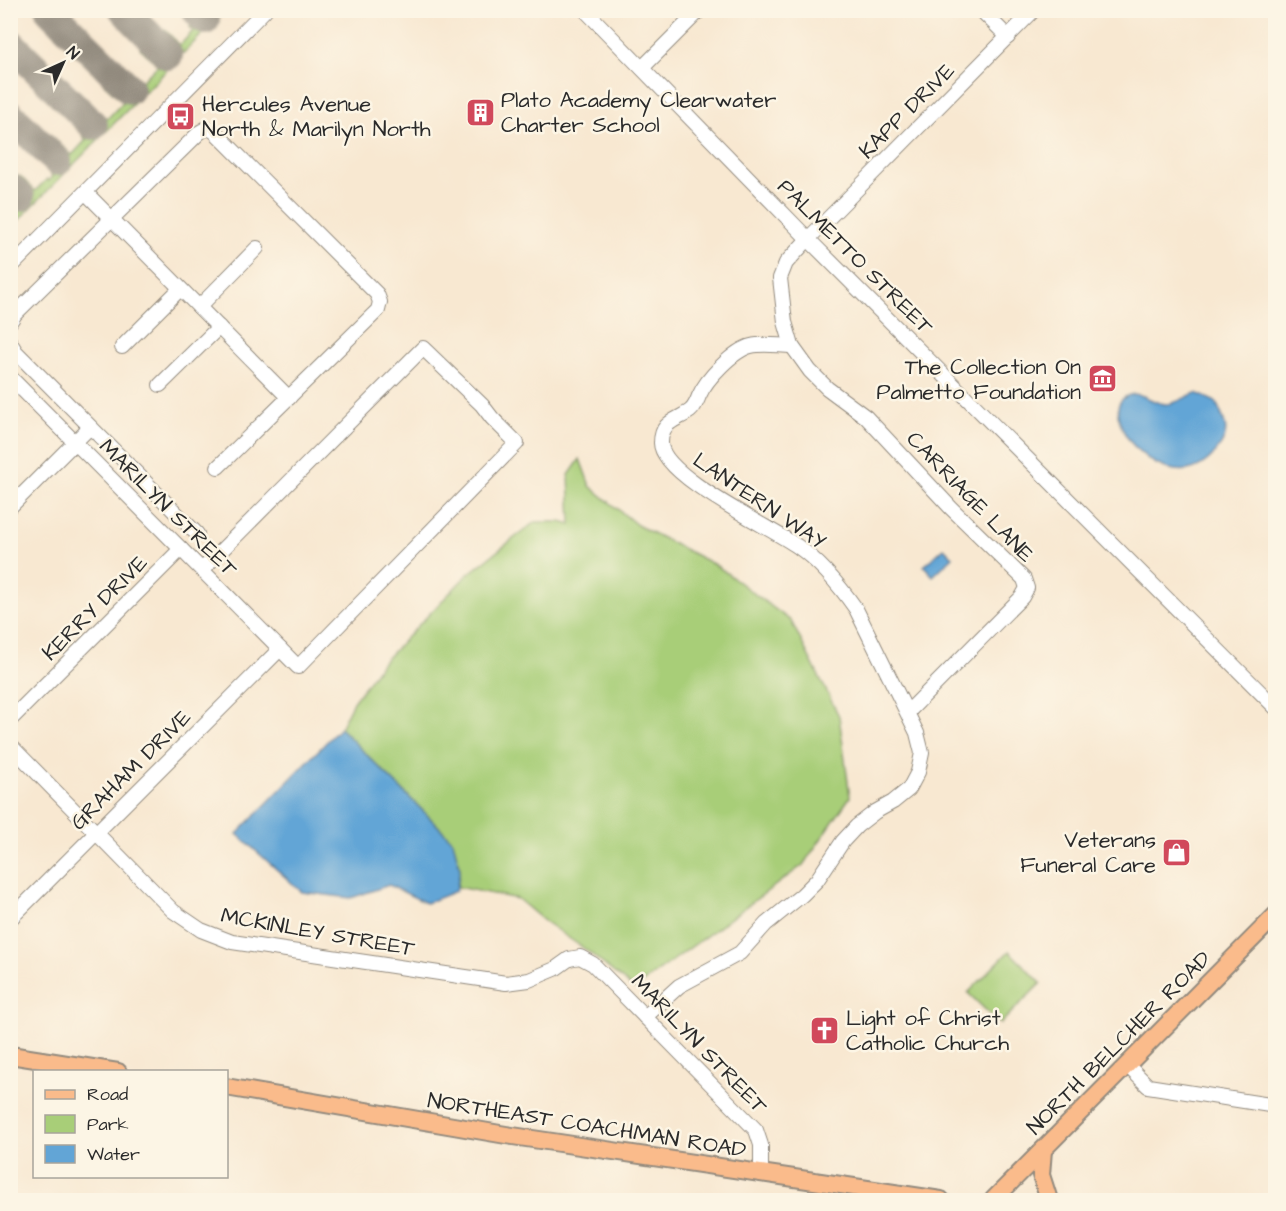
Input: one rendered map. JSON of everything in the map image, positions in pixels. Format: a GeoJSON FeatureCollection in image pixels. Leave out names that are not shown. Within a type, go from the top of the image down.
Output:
{"type":"FeatureCollection","features":[{"type":"Feature","properties":{"kind":"main road","name":"NORTH BELCHER ROAD"},"geometry":{"type":"LineString","coordinates":[[993,1200],[1275,915]]}},
{"type":"Feature","properties":{"kind":"main road"},"geometry":{"type":"LineString","coordinates":[[10,1055],[111,1070]]}},
{"type":"Feature","properties":{"kind":"main road","name":"NORTHEAST COACHMAN ROAD"},"geometry":{"type":"LineString","coordinates":[[228,1087],[506,1135],[941,1200]]}},
{"type":"Feature","properties":{"kind":"main road"},"geometry":{"type":"LineString","coordinates":[[1043,1150],[1041,1175],[1049,1200]]}},
{"type":"Feature","properties":{"kind":"street"},"geometry":{"type":"LineString","coordinates":[[10,268],[265,10]]}},
{"type":"Feature","properties":{"kind":"street","name":"PALMETTO STREET"},"geometry":{"type":"LineString","coordinates":[[585,10],[808,239],[1275,708]]}},
{"type":"Feature","properties":{"kind":"street"},"geometry":{"type":"LineString","coordinates":[[642,68],[700,10]]}},
{"type":"Feature","properties":{"kind":"street"},"geometry":{"type":"LineString","coordinates":[[981,10],[1008,37]]}},
{"type":"Feature","properties":{"kind":"street","name":"KAPP DRIVE"},"geometry":{"type":"LineString","coordinates":[[808,239],[1034,10]]}},
{"type":"Feature","properties":{"kind":"street"},"geometry":{"type":"LineString","coordinates":[[10,321],[200,132],[207,128],[214,131],[377,294],[380,302],[378,310],[218,467]]}},
{"type":"Feature","properties":{"kind":"street"},"geometry":{"type":"LineString","coordinates":[[86,193],[289,398]]}},
{"type":"Feature","properties":{"kind":"street","name":"CARRIAGE LANE"},"geometry":{"type":"LineString","coordinates":[[808,239],[786,263],[780,279],[785,322],[792,346],[810,371],[866,417],[951,508],[1024,579],[1027,588],[1022,597],[908,712]]}},
{"type":"Feature","properties":{"kind":"street"},"geometry":{"type":"LineString","coordinates":[[199,307],[257,248]]}},
{"type":"Feature","properties":{"kind":"street"},"geometry":{"type":"LineString","coordinates":[[122,346],[180,289]]}},
{"type":"Feature","properties":{"kind":"street"},"geometry":{"type":"LineString","coordinates":[[160,386],[219,327]]}},
{"type":"Feature","properties":{"kind":"street"},"geometry":{"type":"LineString","coordinates":[[10,342],[16,352],[197,534]]}},
{"type":"Feature","properties":{"kind":"street","name":"LANTERN WAY"},"geometry":{"type":"LineString","coordinates":[[645,1017],[679,986],[740,953],[766,924],[817,880],[843,841],[857,826],[909,789],[918,772],[921,753],[917,733],[848,597],[814,560],[795,545],[718,500],[674,466],[665,456],[661,444],[663,432],[669,422],[690,411],[696,404],[705,384],[732,357],[753,345],[792,346]]}},
{"type":"Feature","properties":{"kind":"street","name":"MARILYN STREET"},"geometry":{"type":"LineString","coordinates":[[10,377],[298,667],[518,443],[423,348],[202,570]]}},
{"type":"Feature","properties":{"kind":"street"},"geometry":{"type":"LineString","coordinates":[[10,507],[90,427]]}},
{"type":"Feature","properties":{"kind":"street","name":"KERRY DRIVE"},"geometry":{"type":"LineString","coordinates":[[10,720],[182,549]]}},
{"type":"Feature","properties":{"kind":"street","name":"GRAHAM DRIVE"},"geometry":{"type":"LineString","coordinates":[[10,919],[280,649]]}},
{"type":"Feature","properties":{"kind":"street","name":"MCKINLEY STREET"},"geometry":{"type":"LineString","coordinates":[[10,745],[173,911],[201,930],[232,942],[506,983],[530,980],[555,969],[569,959],[580,957]]}},
{"type":"Feature","properties":{"kind":"street","name":"MARILYN STREET"},"geometry":{"type":"LineString","coordinates":[[580,957],[593,964],[756,1130],[761,1144],[761,1173]]}},
{"type":"Feature","properties":{"kind":"street"},"geometry":{"type":"LineString","coordinates":[[1127,1065],[1148,1086],[1275,1106]]}},
{"type":"Feature","properties":{"kind":"green space"},"geometry":{"type":"Polygon","coordinates":[[[203,11],[225,11],[11,228],[11,194],[18,202],[26,194],[15,184],[15,181],[20,176],[35,191],[47,179],[49,181],[52,176],[47,170],[53,164],[61,162],[61,156],[51,147],[51,144],[56,140],[72,155],[86,140],[82,135],[87,130],[93,131],[99,124],[94,116],[99,111],[107,119],[123,102],[104,84],[110,79],[125,91],[132,93],[133,79],[136,75],[142,81],[158,65],[140,48],[148,42],[163,57],[167,57],[170,51],[159,39],[160,35],[165,30],[180,45],[193,31],[190,27],[196,21],[205,23],[209,19],[203,11]]]}},
{"type":"Feature","properties":{"kind":"green space"},"geometry":{"type":"Polygon","coordinates":[[[580,459],[590,486],[637,525],[717,566],[791,621],[839,716],[850,797],[803,865],[634,989],[518,899],[457,887],[460,869],[453,841],[340,728],[353,702],[382,663],[468,574],[535,522],[561,522],[571,525],[569,475],[580,459]]]}},
{"type":"Feature","properties":{"kind":"green space"},"geometry":{"type":"Polygon","coordinates":[[[1009,951],[1041,983],[1000,1024],[968,993],[1009,951]]]}},
{"type":"Feature","properties":{"kind":"water"},"geometry":{"type":"Polygon","coordinates":[[[1196,393],[1216,402],[1226,429],[1223,441],[1213,455],[1194,468],[1175,470],[1156,464],[1139,451],[1126,436],[1119,420],[1119,406],[1127,396],[1141,395],[1166,404],[1174,403],[1196,393]]]}},
{"type":"Feature","properties":{"kind":"water"},"geometry":{"type":"Polygon","coordinates":[[[944,548],[953,557],[933,576],[924,566],[944,548]]]}},
{"type":"Feature","properties":{"kind":"water"},"geometry":{"type":"Polygon","coordinates":[[[340,728],[453,841],[460,869],[456,891],[426,903],[389,885],[351,898],[302,892],[237,834],[340,728]]]}},
{"type":"Feature","properties":{"kind":"taxiway"},"geometry":{"type":"LineString","coordinates":[[50,10],[130,89]]}},
{"type":"Feature","properties":{"kind":"taxiway"},"geometry":{"type":"LineString","coordinates":[[124,10],[168,55]]}},
{"type":"Feature","properties":{"kind":"taxiway"},"geometry":{"type":"LineString","coordinates":[[196,10],[205,20]]}},
{"type":"Feature","properties":{"kind":"taxiway"},"geometry":{"type":"LineString","coordinates":[[10,43],[93,125]]}},
{"type":"Feature","properties":{"kind":"taxiway"},"geometry":{"type":"LineString","coordinates":[[10,115],[57,161]]}},
{"type":"Feature","properties":{"kind":"taxiway"},"geometry":{"type":"LineString","coordinates":[[10,188],[20,197]]}},
{"type":"Feature","properties":{"kind":"place","name":"Plato Academy Clearwater Charter School"},"geometry":{"type":"Point","coordinates":[480,112]}},
{"type":"Feature","properties":{"kind":"place","name":"Hercules Avenue North & Marilyn North"},"geometry":{"type":"Point","coordinates":[181,116]}},
{"type":"Feature","properties":{"kind":"place","name":"The Collection On Palmetto Foundation"},"geometry":{"type":"Point","coordinates":[1102,379]}},
{"type":"Feature","properties":{"kind":"place","name":"Veterans Funeral Care"},"geometry":{"type":"Point","coordinates":[1177,852]}},
{"type":"Feature","properties":{"kind":"place","name":"Light of Christ Catholic Church"},"geometry":{"type":"Point","coordinates":[825,1030]}}]}
